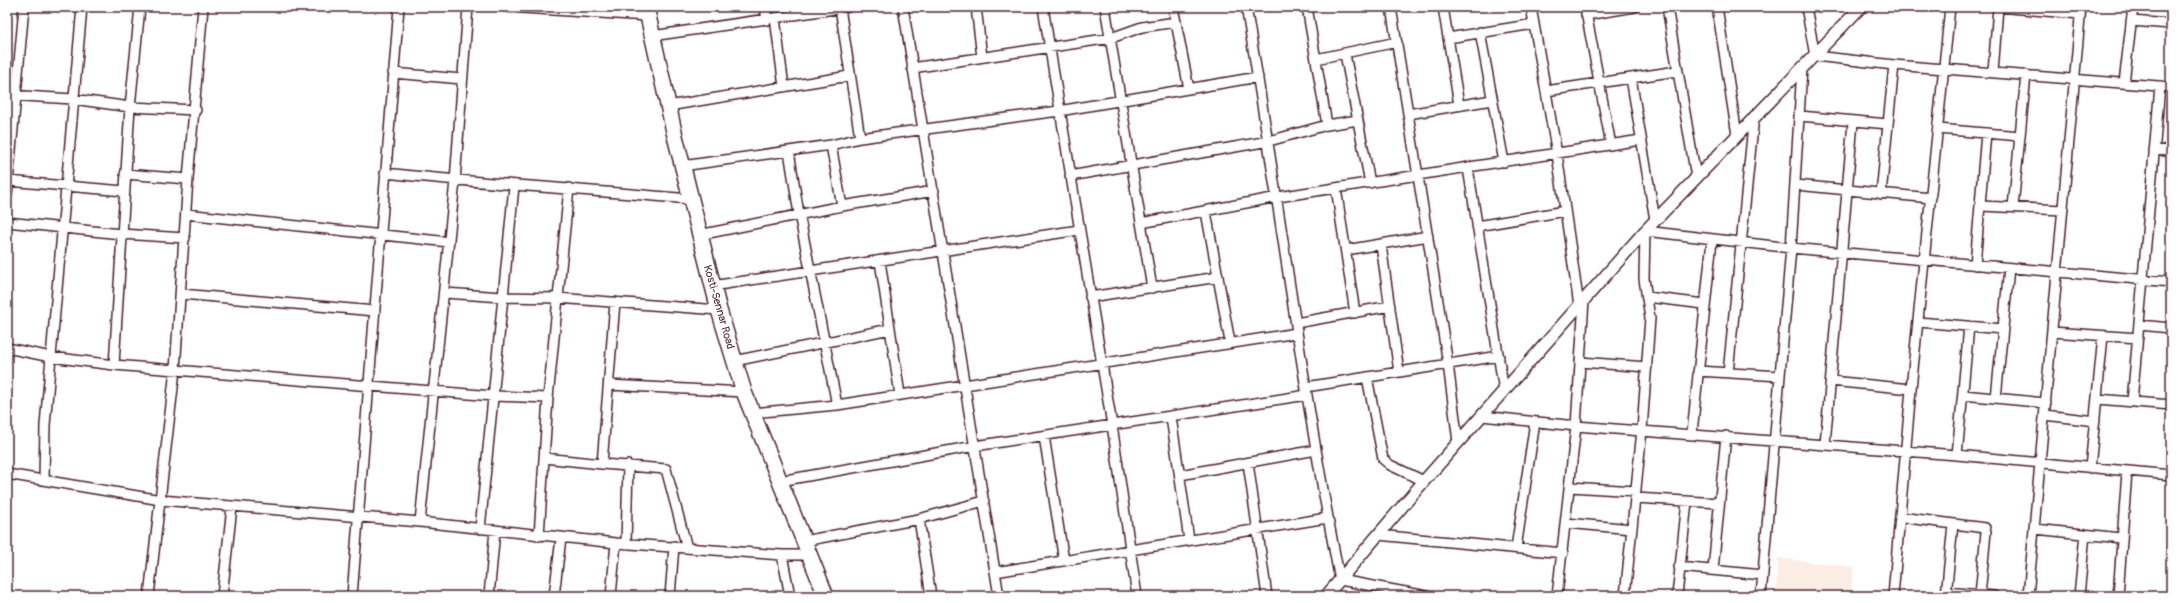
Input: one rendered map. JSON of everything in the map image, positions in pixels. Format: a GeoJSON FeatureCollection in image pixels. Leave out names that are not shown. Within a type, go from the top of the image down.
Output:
{"type":"FeatureCollection","features":[{"type":"Feature","properties":{"kind":"highway","name":"Kosti-Sennar Road"},"geometry":{"type":"LineString","coordinates":[[647,11],[699,235],[712,286],[734,360],[752,413],[826,596]]}},
{"type":"Feature","properties":{"kind":"street"},"geometry":{"type":"LineString","coordinates":[[7,195],[12,95],[24,7]]}},
{"type":"Feature","properties":{"kind":"street"},"geometry":{"type":"LineString","coordinates":[[44,480],[50,357],[82,7]]}},
{"type":"Feature","properties":{"kind":"street"},"geometry":{"type":"LineString","coordinates":[[114,365],[125,174],[140,7]]}},
{"type":"Feature","properties":{"kind":"street"},"geometry":{"type":"LineString","coordinates":[[148,596],[161,500],[175,370],[188,179],[196,110],[203,7]]}},
{"type":"Feature","properties":{"kind":"street"},"geometry":{"type":"LineString","coordinates":[[352,596],[398,7]]}},
{"type":"Feature","properties":{"kind":"street"},"geometry":{"type":"LineString","coordinates":[[420,522],[445,293],[468,7]]}},
{"type":"Feature","properties":{"kind":"street"},"geometry":{"type":"LineString","coordinates":[[506,7],[647,11]]}},
{"type":"Feature","properties":{"kind":"street"},"geometry":{"type":"LineString","coordinates":[[765,7],[771,19],[784,88]]}},
{"type":"Feature","properties":{"kind":"street"},"geometry":{"type":"LineString","coordinates":[[652,36],[844,7],[850,76],[860,138]]}},
{"type":"Feature","properties":{"kind":"street"},"geometry":{"type":"LineString","coordinates":[[903,7],[999,596]]}},
{"type":"Feature","properties":{"kind":"street"},"geometry":{"type":"LineString","coordinates":[[976,7],[982,57]]}},
{"type":"Feature","properties":{"kind":"street"},"geometry":{"type":"LineString","coordinates":[[1043,7],[1100,362],[1112,425],[1137,596]]}},
{"type":"Feature","properties":{"kind":"street"},"geometry":{"type":"LineString","coordinates":[[1105,7],[1152,288]]}},
{"type":"Feature","properties":{"kind":"street"},"geometry":{"type":"LineString","coordinates":[[1173,7],[1189,89]]}},
{"type":"Feature","properties":{"kind":"street"},"geometry":{"type":"LineString","coordinates":[[1246,7],[1278,197],[1306,391],[1327,518],[1340,580]]}},
{"type":"Feature","properties":{"kind":"street"},"geometry":{"type":"LineString","coordinates":[[1307,7],[1327,125]]}},
{"type":"Feature","properties":{"kind":"street"},"geometry":{"type":"LineString","coordinates":[[1391,7],[1448,364],[1458,442]]}},
{"type":"Feature","properties":{"kind":"street"},"geometry":{"type":"LineString","coordinates":[[1443,7],[1459,105]]}},
{"type":"Feature","properties":{"kind":"street"},"geometry":{"type":"LineString","coordinates":[[1532,7],[1557,154],[1565,211],[1582,303],[1576,426],[1557,596]]}},
{"type":"Feature","properties":{"kind":"street"},"geometry":{"type":"LineString","coordinates":[[1611,145],[1585,11],[1635,7]]}},
{"type":"Feature","properties":{"kind":"street"},"geometry":{"type":"LineString","coordinates":[[1667,7],[1696,176]]}},
{"type":"Feature","properties":{"kind":"street"},"geometry":{"type":"LineString","coordinates":[[1717,7],[1737,134]]}},
{"type":"Feature","properties":{"kind":"street"},"geometry":{"type":"LineString","coordinates":[[1806,7],[1815,56]]}},
{"type":"Feature","properties":{"kind":"street"},"geometry":{"type":"LineString","coordinates":[[1326,596],[1458,442],[1655,220],[1754,116],[1862,7]]}},
{"type":"Feature","properties":{"kind":"street"},"geometry":{"type":"LineString","coordinates":[[1893,596],[1911,389],[1950,7]]}},
{"type":"Feature","properties":{"kind":"street"},"geometry":{"type":"LineString","coordinates":[[1993,72],[1998,7],[2080,11],[2028,596]]}},
{"type":"Feature","properties":{"kind":"street"},"geometry":{"type":"LineString","coordinates":[[2124,83],[2133,7]]}},
{"type":"Feature","properties":{"kind":"street"},"geometry":{"type":"LineString","coordinates":[[2131,21],[2171,24]]}},
{"type":"Feature","properties":{"kind":"street"},"geometry":{"type":"LineString","coordinates":[[912,68],[1111,38],[1142,27],[1176,22]]}},
{"type":"Feature","properties":{"kind":"street"},"geometry":{"type":"LineString","coordinates":[[1448,38],[1534,24]]}},
{"type":"Feature","properties":{"kind":"street"},"geometry":{"type":"LineString","coordinates":[[1480,32],[1504,162]]}},
{"type":"Feature","properties":{"kind":"street"},"geometry":{"type":"LineString","coordinates":[[1316,59],[1397,42]]}},
{"type":"Feature","properties":{"kind":"street"},"geometry":{"type":"LineString","coordinates":[[1345,54],[1370,183]]}},
{"type":"Feature","properties":{"kind":"street"},"geometry":{"type":"LineString","coordinates":[[1815,56],[1894,65],[2171,87]]}},
{"type":"Feature","properties":{"kind":"street"},"geometry":{"type":"LineString","coordinates":[[1881,194],[1894,65]]}},
{"type":"Feature","properties":{"kind":"street"},"geometry":{"type":"LineString","coordinates":[[1761,596],[1796,185],[1802,68]]}},
{"type":"Feature","properties":{"kind":"street"},"geometry":{"type":"LineString","coordinates":[[1546,91],[1677,71]]}},
{"type":"Feature","properties":{"kind":"street"},"geometry":{"type":"LineString","coordinates":[[393,73],[462,79]]}},
{"type":"Feature","properties":{"kind":"street"},"geometry":{"type":"LineString","coordinates":[[2013,207],[2026,75]]}},
{"type":"Feature","properties":{"kind":"street"},"geometry":{"type":"LineString","coordinates":[[668,106],[850,76]]}},
{"type":"Feature","properties":{"kind":"street"},"geometry":{"type":"LineString","coordinates":[[682,166],[789,151],[860,138],[924,131],[1059,111],[1258,77]]}},
{"type":"Feature","properties":{"kind":"street"},"geometry":{"type":"LineString","coordinates":[[1631,78],[1655,220]]}},
{"type":"Feature","properties":{"kind":"street"},"geometry":{"type":"LineString","coordinates":[[2132,402],[2160,86]]}},
{"type":"Feature","properties":{"kind":"street"},"geometry":{"type":"LineString","coordinates":[[12,95],[130,107],[196,110]]}},
{"type":"Feature","properties":{"kind":"street"},"geometry":{"type":"LineString","coordinates":[[1408,114],[1492,100]]}},
{"type":"Feature","properties":{"kind":"street"},"geometry":{"type":"LineString","coordinates":[[1728,373],[1743,243],[1754,116]]}},
{"type":"Feature","properties":{"kind":"street"},"geometry":{"type":"LineString","coordinates":[[1800,116],[1888,124]]}},
{"type":"Feature","properties":{"kind":"street"},"geometry":{"type":"LineString","coordinates":[[1070,176],[1269,141],[1327,125],[1358,120]]}},
{"type":"Feature","properties":{"kind":"street"},"geometry":{"type":"LineString","coordinates":[[1825,444],[1853,122]]}},
{"type":"Feature","properties":{"kind":"street"},"geometry":{"type":"LineString","coordinates":[[1938,129],[2020,136]]}},
{"type":"Feature","properties":{"kind":"street"},"geometry":{"type":"LineString","coordinates":[[1975,265],[1986,133]]}},
{"type":"Feature","properties":{"kind":"street"},"geometry":{"type":"LineString","coordinates":[[1141,224],[1278,197],[1641,140]]}},
{"type":"Feature","properties":{"kind":"street"},"geometry":{"type":"LineString","coordinates":[[830,144],[842,206]]}},
{"type":"Feature","properties":{"kind":"street"},"geometry":{"type":"LineString","coordinates":[[2154,150],[2171,151]]}},
{"type":"Feature","properties":{"kind":"street"},"geometry":{"type":"LineString","coordinates":[[789,151],[799,214],[837,405]]}},
{"type":"Feature","properties":{"kind":"street"},"geometry":{"type":"LineString","coordinates":[[1468,168],[1504,391]]}},
{"type":"Feature","properties":{"kind":"street"},"geometry":{"type":"LineString","coordinates":[[125,174],[188,179]]}},
{"type":"Feature","properties":{"kind":"street"},"geometry":{"type":"LineString","coordinates":[[385,174],[514,186],[569,188],[691,199]]}},
{"type":"Feature","properties":{"kind":"street"},"geometry":{"type":"LineString","coordinates":[[8,181],[124,191]]}},
{"type":"Feature","properties":{"kind":"street"},"geometry":{"type":"LineString","coordinates":[[1796,185],[1931,198]]}},
{"type":"Feature","properties":{"kind":"street"},"geometry":{"type":"LineString","coordinates":[[480,529],[514,186]]}},
{"type":"Feature","properties":{"kind":"street"},"geometry":{"type":"LineString","coordinates":[[539,536],[548,398],[569,188]]}},
{"type":"Feature","properties":{"kind":"street"},"geometry":{"type":"LineString","coordinates":[[1336,188],[1355,313]]}},
{"type":"Feature","properties":{"kind":"street"},"geometry":{"type":"LineString","coordinates":[[699,235],[799,214],[934,191]]}},
{"type":"Feature","properties":{"kind":"street"},"geometry":{"type":"LineString","coordinates":[[1981,206],[2063,210]]}},
{"type":"Feature","properties":{"kind":"street"},"geometry":{"type":"LineString","coordinates":[[1478,226],[1565,211]]}},
{"type":"Feature","properties":{"kind":"street"},"geometry":{"type":"LineString","coordinates":[[1206,212],[1230,342]]}},
{"type":"Feature","properties":{"kind":"street"},"geometry":{"type":"LineString","coordinates":[[186,214],[449,242]]}},
{"type":"Feature","properties":{"kind":"street"},"geometry":{"type":"LineString","coordinates":[[7,222],[122,234],[184,238]]}},
{"type":"Feature","properties":{"kind":"street"},"geometry":{"type":"LineString","coordinates":[[712,286],[810,270],[944,252],[1079,230]]}},
{"type":"Feature","properties":{"kind":"street"},"geometry":{"type":"LineString","coordinates":[[1645,231],[1791,248],[2171,282]]}},
{"type":"Feature","properties":{"kind":"street"},"geometry":{"type":"LineString","coordinates":[[1625,596],[1642,430],[1650,318],[1644,279],[1645,231]]}},
{"type":"Feature","properties":{"kind":"street"},"geometry":{"type":"LineString","coordinates":[[1346,250],[1428,236]]}},
{"type":"Feature","properties":{"kind":"street"},"geometry":{"type":"LineString","coordinates":[[1692,433],[1704,304],[1712,240]]}},
{"type":"Feature","properties":{"kind":"street"},"geometry":{"type":"LineString","coordinates":[[1381,245],[1400,372]]}},
{"type":"Feature","properties":{"kind":"street"},"geometry":{"type":"LineString","coordinates":[[880,261],[900,395]]}},
{"type":"Feature","properties":{"kind":"street"},"geometry":{"type":"LineString","coordinates":[[1996,398],[2009,268]]}},
{"type":"Feature","properties":{"kind":"street"},"geometry":{"type":"LineString","coordinates":[[1090,297],[1218,277]]}},
{"type":"Feature","properties":{"kind":"street"},"geometry":{"type":"LineString","coordinates":[[445,293],[502,297],[557,298],[719,310]]}},
{"type":"Feature","properties":{"kind":"street"},"geometry":{"type":"LineString","coordinates":[[181,294],[374,311]]}},
{"type":"Feature","properties":{"kind":"street"},"geometry":{"type":"LineString","coordinates":[[1647,297],[1704,304]]}},
{"type":"Feature","properties":{"kind":"street"},"geometry":{"type":"LineString","coordinates":[[602,464],[615,302]]}},
{"type":"Feature","properties":{"kind":"street"},"geometry":{"type":"LineString","coordinates":[[1296,323],[1390,306]]}},
{"type":"Feature","properties":{"kind":"street"},"geometry":{"type":"LineString","coordinates":[[1918,322],[2003,329]]}},
{"type":"Feature","properties":{"kind":"street"},"geometry":{"type":"LineString","coordinates":[[2139,325],[2171,328]]}},
{"type":"Feature","properties":{"kind":"street"},"geometry":{"type":"LineString","coordinates":[[1957,455],[1969,326]]}},
{"type":"Feature","properties":{"kind":"street"},"geometry":{"type":"LineString","coordinates":[[734,360],[825,344],[890,329]]}},
{"type":"Feature","properties":{"kind":"street"},"geometry":{"type":"LineString","coordinates":[[2052,332],[2138,338]]}},
{"type":"Feature","properties":{"kind":"street"},"geometry":{"type":"LineString","coordinates":[[752,413],[837,405],[1100,362],[1297,333]]}},
{"type":"Feature","properties":{"kind":"street"},"geometry":{"type":"LineString","coordinates":[[2090,468],[2103,336]]}},
{"type":"Feature","properties":{"kind":"street"},"geometry":{"type":"LineString","coordinates":[[7,348],[50,357],[114,365],[493,396],[548,398]]}},
{"type":"Feature","properties":{"kind":"street"},"geometry":{"type":"LineString","coordinates":[[780,481],[975,446],[1170,417],[1306,391],[1367,377],[1499,356]]}},
{"type":"Feature","properties":{"kind":"street"},"geometry":{"type":"LineString","coordinates":[[1580,362],[1647,367]]}},
{"type":"Feature","properties":{"kind":"street"},"geometry":{"type":"LineString","coordinates":[[1698,371],[1780,376]]}},
{"type":"Feature","properties":{"kind":"street"},"geometry":{"type":"LineString","coordinates":[[1367,377],[1383,459],[1390,465],[1424,481]]}},
{"type":"Feature","properties":{"kind":"street"},"geometry":{"type":"LineString","coordinates":[[1831,381],[1911,389]]}},
{"type":"Feature","properties":{"kind":"street"},"geometry":{"type":"LineString","coordinates":[[608,385],[744,392]]}},
{"type":"Feature","properties":{"kind":"street"},"geometry":{"type":"LineString","coordinates":[[1963,396],[2046,403]]}},
{"type":"Feature","properties":{"kind":"street"},"geometry":{"type":"LineString","coordinates":[[2097,399],[2171,405]]}},
{"type":"Feature","properties":{"kind":"street"},"geometry":{"type":"LineString","coordinates":[[2045,415],[2095,421]]}},
{"type":"Feature","properties":{"kind":"street"},"geometry":{"type":"LineString","coordinates":[[1482,416],[1576,426],[1692,433],[2040,462],[2127,472],[2171,475]]}},
{"type":"Feature","properties":{"kind":"street"},"geometry":{"type":"LineString","coordinates":[[1170,417],[1189,540]]}},
{"type":"Feature","properties":{"kind":"street"},"geometry":{"type":"LineString","coordinates":[[1516,548],[1536,422]]}},
{"type":"Feature","properties":{"kind":"street"},"geometry":{"type":"LineString","coordinates":[[1044,436],[1064,561]]}},
{"type":"Feature","properties":{"kind":"street"},"geometry":{"type":"LineString","coordinates":[[1713,570],[1726,436]]}},
{"type":"Feature","properties":{"kind":"street"},"geometry":{"type":"LineString","coordinates":[[1180,475],[1316,450]]}},
{"type":"Feature","properties":{"kind":"street"},"geometry":{"type":"LineString","coordinates":[[544,458],[602,464],[666,468],[687,548]]}},
{"type":"Feature","properties":{"kind":"street"},"geometry":{"type":"LineString","coordinates":[[1248,463],[1267,596]]}},
{"type":"Feature","properties":{"kind":"street"},"geometry":{"type":"LineString","coordinates":[[626,544],[628,465]]}},
{"type":"Feature","properties":{"kind":"street"},"geometry":{"type":"LineString","coordinates":[[2118,596],[2121,538],[2127,472]]}},
{"type":"Feature","properties":{"kind":"street"},"geometry":{"type":"LineString","coordinates":[[7,474],[161,500],[420,522],[539,536],[626,544],[674,546],[782,555],[810,555]]}},
{"type":"Feature","properties":{"kind":"street"},"geometry":{"type":"LineString","coordinates":[[1570,487],[1687,501],[1719,503]]}},
{"type":"Feature","properties":{"kind":"street"},"geometry":{"type":"LineString","coordinates":[[804,541],[919,519],[984,501]]}},
{"type":"Feature","properties":{"kind":"street"},"geometry":{"type":"LineString","coordinates":[[1677,596],[1687,501]]}},
{"type":"Feature","properties":{"kind":"street"},"geometry":{"type":"LineString","coordinates":[[222,596],[232,507]]}},
{"type":"Feature","properties":{"kind":"street"},"geometry":{"type":"LineString","coordinates":[[1900,517],[1986,530],[1980,595]]}},
{"type":"Feature","properties":{"kind":"street"},"geometry":{"type":"LineString","coordinates":[[995,572],[1327,518]]}},
{"type":"Feature","properties":{"kind":"street"},"geometry":{"type":"LineString","coordinates":[[919,519],[931,596]]}},
{"type":"Feature","properties":{"kind":"street"},"geometry":{"type":"LineString","coordinates":[[1566,523],[1632,529]]}},
{"type":"Feature","properties":{"kind":"street"},"geometry":{"type":"LineString","coordinates":[[1953,524],[1946,594],[1994,596]]}},
{"type":"Feature","properties":{"kind":"street"},"geometry":{"type":"LineString","coordinates":[[2035,529],[2121,538]]}},
{"type":"Feature","properties":{"kind":"street"},"geometry":{"type":"LineString","coordinates":[[489,596],[495,530]]}},
{"type":"Feature","properties":{"kind":"street"},"geometry":{"type":"LineString","coordinates":[[2079,596],[2085,534]]}},
{"type":"Feature","properties":{"kind":"street"},"geometry":{"type":"LineString","coordinates":[[1378,535],[1563,553]]}},
{"type":"Feature","properties":{"kind":"street"},"geometry":{"type":"LineString","coordinates":[[554,596],[561,538]]}},
{"type":"Feature","properties":{"kind":"street"},"geometry":{"type":"LineString","coordinates":[[611,596],[616,543]]}},
{"type":"Feature","properties":{"kind":"street"},"geometry":{"type":"LineString","coordinates":[[670,596],[674,546]]}},
{"type":"Feature","properties":{"kind":"street"},"geometry":{"type":"LineString","coordinates":[[782,555],[790,596]]}},
{"type":"Feature","properties":{"kind":"street"},"geometry":{"type":"LineString","coordinates":[[1680,567],[1763,575]]}},
{"type":"Feature","properties":{"kind":"street"},"geometry":{"type":"LineString","coordinates":[[1340,580],[1387,592],[1427,596]]}},
{"type":"Feature","properties":{"kind":"shaded area"},"geometry":{"type":"Polygon","coordinates":[[[1778,558],[1854,567],[1850,596],[1776,596],[1778,558]]]}}]}
